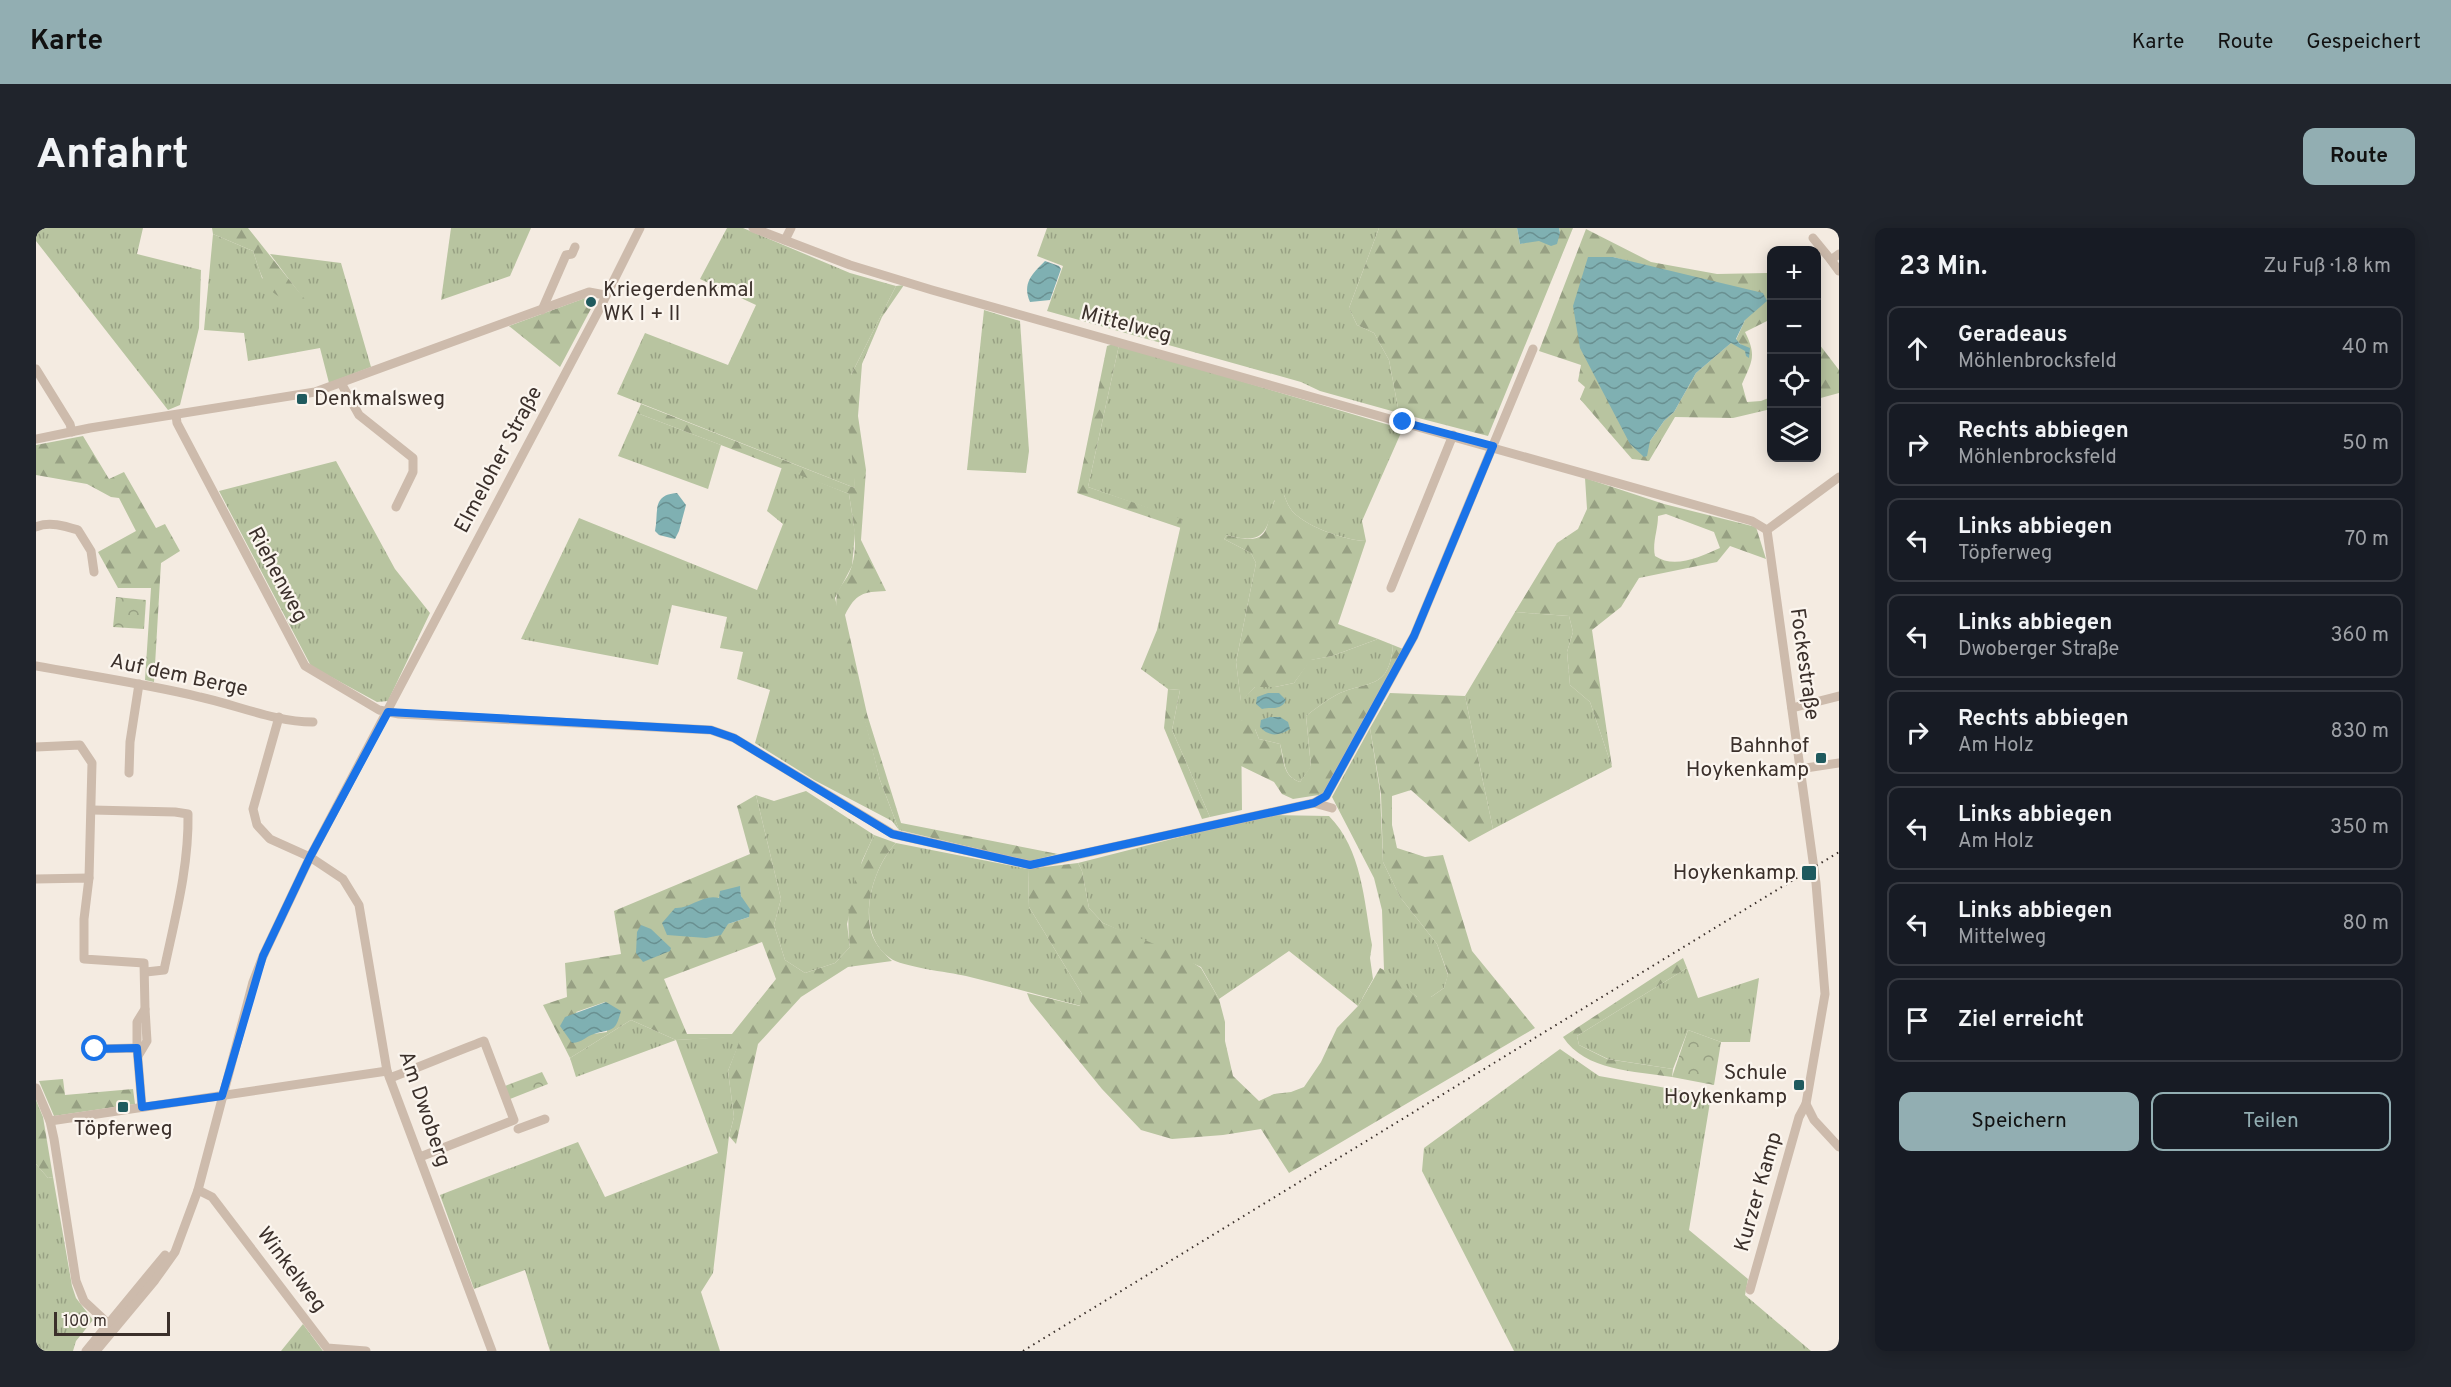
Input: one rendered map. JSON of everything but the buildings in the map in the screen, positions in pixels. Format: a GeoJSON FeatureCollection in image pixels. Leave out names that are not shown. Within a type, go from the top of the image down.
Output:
{"type":"FeatureCollection","features":[{"type":"Feature","properties":{"kind":"street","name":"Elmeloher Straße"},"geometry":{"type":"LineString","coordinates":[[86,1351],[100,1346],[111,1327],[173,1255],[198,1190],[222,1096],[263,956],[310,857],[640,228]]}},
{"type":"Feature","properties":{"kind":"street","name":"Mittelweg"},"geometry":{"type":"LineString","coordinates":[[753,228],[850,266],[1493,446]]}},
{"type":"Feature","properties":{"kind":"street"},"geometry":{"type":"LineString","coordinates":[[785,240],[791,228]]}},
{"type":"Feature","properties":{"kind":"street"},"geometry":{"type":"LineString","coordinates":[[1813,238],[1835,257],[1839,271]]}},
{"type":"Feature","properties":{"kind":"street"},"geometry":{"type":"LineString","coordinates":[[542,310],[566,255],[572,254],[575,248]]}},
{"type":"Feature","properties":{"kind":"street"},"geometry":{"type":"LineString","coordinates":[[36,440],[302,394],[341,383],[589,292],[605,295]]}},
{"type":"Feature","properties":{"kind":"street"},"geometry":{"type":"LineString","coordinates":[[389,710],[711,730],[734,738],[892,834],[1030,865],[1314,803],[1326,796],[1414,636],[1533,349]]}},
{"type":"Feature","properties":{"kind":"street"},"geometry":{"type":"LineString","coordinates":[[36,369],[70,424],[72,432]]}},
{"type":"Feature","properties":{"kind":"street"},"geometry":{"type":"LineString","coordinates":[[341,383],[359,415],[413,458],[413,472],[396,507]]}},
{"type":"Feature","properties":{"kind":"street","name":"Riehenweg"},"geometry":{"type":"LineString","coordinates":[[176,415],[177,423],[304,666],[379,710],[389,710]]}},
{"type":"Feature","properties":{"kind":"street"},"geometry":{"type":"LineString","coordinates":[[1391,588],[1453,435]]}},
{"type":"Feature","properties":{"kind":"street"},"geometry":{"type":"LineString","coordinates":[[1493,446],[1752,521],[1767,530],[1839,477]]}},
{"type":"Feature","properties":{"kind":"street"},"geometry":{"type":"LineString","coordinates":[[36,527],[41,524],[60,525],[78,530],[91,551],[94,572]]}},
{"type":"Feature","properties":{"kind":"street","name":"Fockestraße"},"geometry":{"type":"LineString","coordinates":[[1767,530],[1816,883],[1825,994],[1806,1104]]}},
{"type":"Feature","properties":{"kind":"street","name":"Auf dem Berge"},"geometry":{"type":"LineString","coordinates":[[36,666],[139,684],[202,697],[279,717],[313,722]]}},
{"type":"Feature","properties":{"kind":"street"},"geometry":{"type":"LineString","coordinates":[[129,773],[130,742],[139,684]]}},
{"type":"Feature","properties":{"kind":"street"},"geometry":{"type":"LineString","coordinates":[[1792,708],[1839,696]]}},
{"type":"Feature","properties":{"kind":"street","name":"Am Dwoberg"},"geometry":{"type":"LineString","coordinates":[[279,717],[253,809],[257,825],[270,839],[310,857],[343,879],[359,905],[389,1075],[492,1351]]}},
{"type":"Feature","properties":{"kind":"street"},"geometry":{"type":"LineString","coordinates":[[36,747],[80,745],[92,763],[92,810],[89,878],[84,919],[84,959],[144,963],[147,1041],[138,1052],[142,1107]]}},
{"type":"Feature","properties":{"kind":"street"},"geometry":{"type":"LineString","coordinates":[[1799,769],[1839,763]]}},
{"type":"Feature","properties":{"kind":"street"},"geometry":{"type":"LineString","coordinates":[[1314,803],[1332,808]]}},
{"type":"Feature","properties":{"kind":"street"},"geometry":{"type":"LineString","coordinates":[[92,810],[188,814],[189,838],[183,882],[164,970],[146,972]]}},
{"type":"Feature","properties":{"kind":"street"},"geometry":{"type":"LineString","coordinates":[[36,879],[89,878]]}},
{"type":"Feature","properties":{"kind":"street"},"geometry":{"type":"LineString","coordinates":[[50,1121],[389,1075],[441,1059],[463,1047],[484,1041],[517,1127]]}},
{"type":"Feature","properties":{"kind":"street"},"geometry":{"type":"LineString","coordinates":[[95,1049],[138,1052]]}},
{"type":"Feature","properties":{"kind":"street"},"geometry":{"type":"LineString","coordinates":[[36,1088],[50,1121],[76,1281],[84,1301],[111,1327]]}},
{"type":"Feature","properties":{"kind":"street"},"geometry":{"type":"LineString","coordinates":[[1806,1104],[1814,1120],[1839,1147]]}},
{"type":"Feature","properties":{"kind":"street","name":"Kurzer Kamp"},"geometry":{"type":"LineString","coordinates":[[1750,1290],[1799,1117],[1806,1104]]}},
{"type":"Feature","properties":{"kind":"street"},"geometry":{"type":"LineString","coordinates":[[420,1156],[545,1119]]}},
{"type":"Feature","properties":{"kind":"street","name":"Winkelweg"},"geometry":{"type":"LineString","coordinates":[[198,1190],[212,1197],[327,1348],[366,1351]]}},
{"type":"Feature","properties":{"kind":"green space"},"geometry":{"type":"Polygon","coordinates":[[[36,228],[143,228],[137,254],[201,270],[199,328],[180,405],[168,410],[36,241],[36,228]]]}},
{"type":"Feature","properties":{"kind":"green space"},"geometry":{"type":"Polygon","coordinates":[[[212,228],[248,228],[307,302],[300,304],[288,301],[273,292],[264,281],[253,251],[213,234],[212,228]]]}},
{"type":"Feature","properties":{"kind":"green space"},"geometry":{"type":"Polygon","coordinates":[[[451,228],[531,228],[510,276],[441,300],[451,228]]]}},
{"type":"Feature","properties":{"kind":"green space"},"geometry":{"type":"Polygon","coordinates":[[[727,228],[743,228],[850,273],[896,286],[851,375],[855,488],[617,394],[645,333],[728,365],[756,305],[700,279],[727,228]]]}},
{"type":"Feature","properties":{"kind":"green space"},"geometry":{"type":"Polygon","coordinates":[[[1047,228],[1379,228],[1349,308],[1357,325],[1374,333],[1389,360],[1399,413],[1320,391],[1301,382],[1047,311],[1063,266],[1037,256],[1047,228]]]}},
{"type":"Feature","properties":{"kind":"green space"},"geometry":{"type":"Polygon","coordinates":[[[1379,228],[1517,228],[1520,244],[1560,233],[1559,228],[1573,228],[1488,436],[1399,413],[1389,360],[1374,333],[1357,325],[1349,308],[1379,228]]]}},
{"type":"Feature","properties":{"kind":"green space"},"geometry":{"type":"Polygon","coordinates":[[[1586,229],[1651,262],[1717,274],[1767,273],[1767,321],[1745,332],[1751,347],[1752,358],[1742,384],[1747,402],[1767,399],[1767,410],[1733,418],[1675,417],[1649,461],[1632,459],[1580,399],[1585,387],[1578,381],[1581,365],[1539,351],[1586,229]],[[1613,257],[1650,441],[1664,421],[1674,412],[1696,373],[1732,342],[1750,353],[1736,340],[1745,320],[1657,269],[1613,257]]]}},
{"type":"Feature","properties":{"kind":"green space"},"geometry":{"type":"Polygon","coordinates":[[[213,234],[253,251],[262,278],[306,302],[270,254],[341,263],[371,367],[329,383],[320,348],[248,361],[244,333],[204,330],[213,234]]]}},
{"type":"Feature","properties":{"kind":"green space"},"geometry":{"type":"Polygon","coordinates":[[[904,285],[882,317],[862,364],[858,416],[866,470],[861,540],[886,591],[861,595],[853,602],[845,615],[867,714],[901,823],[1058,854],[1030,861],[899,830],[880,780],[837,613],[838,591],[849,572],[855,548],[849,494],[637,413],[641,404],[855,488],[849,427],[851,375],[896,286],[904,285]]]}},
{"type":"Feature","properties":{"kind":"green space"},"geometry":{"type":"Polygon","coordinates":[[[588,297],[594,303],[560,367],[509,326],[588,297]]]}},
{"type":"Feature","properties":{"kind":"green space"},"geometry":{"type":"Polygon","coordinates":[[[984,310],[1020,321],[1029,451],[1026,473],[967,470],[984,310]]]}},
{"type":"Feature","properties":{"kind":"green space"},"geometry":{"type":"Polygon","coordinates":[[[1119,345],[1396,427],[1404,426],[1362,521],[1366,541],[1336,535],[1313,526],[1295,514],[1284,495],[1274,501],[1269,522],[1261,534],[1249,539],[1227,535],[1224,539],[1251,553],[1256,563],[1236,662],[1241,701],[1255,687],[1275,687],[1294,683],[1310,660],[1332,656],[1378,639],[1393,645],[1391,660],[1382,677],[1375,682],[1338,694],[1306,716],[1311,767],[1300,782],[1287,772],[1280,744],[1259,739],[1255,729],[1241,720],[1242,810],[1210,817],[1172,730],[1180,690],[1168,689],[1141,669],[1157,630],[1182,520],[1088,487],[1119,345]]]}},
{"type":"Feature","properties":{"kind":"green space"},"geometry":{"type":"Polygon","coordinates":[[[1119,345],[1088,487],[1182,519],[1181,528],[1077,493],[1107,346],[1119,345]]]}},
{"type":"Feature","properties":{"kind":"green space"},"geometry":{"type":"Polygon","coordinates":[[[1821,347],[1839,370],[1839,393],[1821,398],[1821,347]]]}},
{"type":"Feature","properties":{"kind":"green space"},"geometry":{"type":"Polygon","coordinates":[[[637,413],[721,445],[708,489],[618,456],[637,413]]]}},
{"type":"Feature","properties":{"kind":"green space"},"geometry":{"type":"Polygon","coordinates":[[[83,436],[109,479],[124,472],[156,528],[165,524],[180,551],[161,563],[154,682],[145,680],[151,588],[118,588],[98,552],[136,531],[119,498],[111,497],[87,484],[36,475],[36,445],[83,436]]]}},
{"type":"Feature","properties":{"kind":"green space"},"geometry":{"type":"Polygon","coordinates":[[[336,461],[395,569],[430,613],[388,701],[377,702],[311,666],[219,491],[336,461]]]}},
{"type":"Feature","properties":{"kind":"green space"},"geometry":{"type":"Polygon","coordinates":[[[782,467],[849,494],[855,533],[852,566],[835,598],[880,780],[899,830],[892,821],[814,780],[755,743],[770,690],[737,679],[743,652],[720,648],[727,617],[672,605],[658,665],[521,639],[579,518],[757,590],[783,524],[767,511],[782,467]]]}},
{"type":"Feature","properties":{"kind":"green space"},"geometry":{"type":"Polygon","coordinates":[[[1585,478],[1664,504],[1756,527],[1766,559],[1730,546],[1717,562],[1639,578],[1621,607],[1592,630],[1612,767],[1590,702],[1570,685],[1567,652],[1573,632],[1569,616],[1515,612],[1557,543],[1578,529],[1587,509],[1585,478]],[[1666,514],[1658,516],[1655,556],[1670,562],[1679,562],[1704,555],[1720,548],[1714,532],[1666,514]]]}},
{"type":"Feature","properties":{"kind":"green space"},"geometry":{"type":"Polygon","coordinates":[[[1278,494],[1284,495],[1295,514],[1313,526],[1336,535],[1366,541],[1338,624],[1378,639],[1332,656],[1311,660],[1294,683],[1275,687],[1255,687],[1241,702],[1236,662],[1256,563],[1251,553],[1224,539],[1227,535],[1254,539],[1261,536],[1265,531],[1278,494]]]}},
{"type":"Feature","properties":{"kind":"green space"},"geometry":{"type":"Polygon","coordinates":[[[116,597],[146,600],[144,629],[113,627],[116,597]]]}},
{"type":"Feature","properties":{"kind":"green space"},"geometry":{"type":"Polygon","coordinates":[[[1515,612],[1569,616],[1573,632],[1567,652],[1570,685],[1590,702],[1612,767],[1493,829],[1465,696],[1515,612]]]}},
{"type":"Feature","properties":{"kind":"green space"},"geometry":{"type":"Polygon","coordinates":[[[1393,645],[1403,649],[1325,794],[1293,799],[1282,794],[1274,782],[1241,766],[1241,720],[1256,722],[1255,729],[1259,739],[1280,744],[1287,772],[1300,782],[1311,766],[1306,716],[1338,694],[1375,682],[1382,677],[1391,660],[1393,645]]]}},
{"type":"Feature","properties":{"kind":"green space"},"geometry":{"type":"Polygon","coordinates":[[[1168,689],[1180,690],[1172,730],[1210,817],[1202,819],[1164,728],[1168,689]]]}},
{"type":"Feature","properties":{"kind":"green space"},"geometry":{"type":"Polygon","coordinates":[[[1390,693],[1465,696],[1493,829],[1469,842],[1411,790],[1392,796],[1392,825],[1397,848],[1425,857],[1443,855],[1472,951],[1535,1028],[1289,1173],[1261,1129],[1172,1139],[1141,1130],[1102,1089],[1030,1001],[1027,993],[1080,1006],[1082,994],[1029,907],[1028,869],[1078,863],[1082,871],[1089,908],[1103,923],[1181,955],[1201,968],[1219,999],[1233,1076],[1259,1101],[1274,1094],[1291,1092],[1304,1087],[1321,1062],[1337,1028],[1358,1006],[1380,968],[1390,973],[1417,997],[1431,997],[1444,988],[1448,974],[1437,944],[1400,897],[1383,862],[1381,794],[1370,728],[1390,693]]]}},
{"type":"Feature","properties":{"kind":"green space"},"geometry":{"type":"Polygon","coordinates":[[[1370,728],[1380,791],[1383,862],[1400,897],[1437,944],[1448,975],[1444,988],[1431,997],[1417,997],[1384,970],[1382,910],[1374,878],[1332,797],[1370,728]]]}},
{"type":"Feature","properties":{"kind":"green space"},"geometry":{"type":"Polygon","coordinates":[[[806,791],[874,835],[862,861],[847,924],[850,947],[835,963],[805,973],[785,960],[774,925],[781,899],[756,795],[774,801],[806,791]]]}},
{"type":"Feature","properties":{"kind":"green space"},"geometry":{"type":"Polygon","coordinates":[[[756,795],[781,899],[774,925],[785,960],[805,973],[835,963],[850,947],[850,902],[856,877],[874,835],[896,843],[878,871],[869,905],[870,927],[875,942],[892,961],[848,967],[801,997],[758,1044],[736,1144],[729,1136],[734,1117],[728,1071],[741,1037],[676,1040],[631,1020],[570,1058],[543,1005],[567,997],[565,963],[621,954],[614,911],[750,854],[737,806],[756,795]],[[740,887],[700,905],[675,908],[728,924],[749,917],[740,887]],[[762,942],[664,979],[687,1034],[732,1034],[776,979],[762,942]],[[605,1002],[576,1012],[593,1034],[607,1032],[605,1002]]]}},
{"type":"Feature","properties":{"kind":"green space"},"geometry":{"type":"Polygon","coordinates":[[[1266,815],[1329,816],[1349,844],[1360,876],[1372,945],[1370,958],[1373,979],[1358,1006],[1289,951],[1219,999],[1201,967],[1103,923],[1089,908],[1082,871],[1078,863],[1266,815]]]}},
{"type":"Feature","properties":{"kind":"green space"},"geometry":{"type":"Polygon","coordinates":[[[896,843],[1028,869],[1029,907],[1082,994],[1081,1006],[966,976],[904,964],[890,958],[879,947],[872,933],[869,918],[873,885],[879,869],[896,843]]]}},
{"type":"Feature","properties":{"kind":"green space"},"geometry":{"type":"Polygon","coordinates":[[[1683,958],[1687,968],[1577,1036],[1579,1045],[1607,1059],[1673,1069],[1672,1077],[1627,1071],[1597,1063],[1572,1048],[1563,1037],[1683,958]]]}},
{"type":"Feature","properties":{"kind":"green space"},"geometry":{"type":"Polygon","coordinates":[[[1687,968],[1698,998],[1759,978],[1750,1042],[1721,1042],[1688,1030],[1673,1069],[1608,1059],[1579,1045],[1577,1036],[1687,968]]]}},
{"type":"Feature","properties":{"kind":"green space"},"geometry":{"type":"Polygon","coordinates":[[[631,1020],[676,1040],[576,1077],[570,1058],[631,1020]]]}},
{"type":"Feature","properties":{"kind":"green space"},"geometry":{"type":"Polygon","coordinates":[[[1688,1030],[1721,1042],[1714,1085],[1672,1077],[1688,1030]]]}},
{"type":"Feature","properties":{"kind":"green space"},"geometry":{"type":"Polygon","coordinates":[[[742,1036],[728,1071],[734,1117],[729,1136],[713,1273],[701,1292],[720,1351],[550,1351],[525,1270],[474,1289],[440,1195],[578,1142],[605,1197],[718,1153],[676,1040],[742,1036]]]}},
{"type":"Feature","properties":{"kind":"green space"},"geometry":{"type":"Polygon","coordinates":[[[1560,1049],[1599,1076],[1711,1096],[1689,1230],[1748,1279],[1745,1295],[1811,1351],[1514,1351],[1422,1171],[1424,1148],[1560,1049]]]}},
{"type":"Feature","properties":{"kind":"green space"},"geometry":{"type":"Polygon","coordinates":[[[542,1072],[548,1084],[510,1099],[505,1086],[542,1072]]]}},
{"type":"Feature","properties":{"kind":"green space"},"geometry":{"type":"Polygon","coordinates":[[[63,1079],[65,1095],[133,1089],[135,1104],[54,1116],[39,1081],[63,1079]]]}},
{"type":"Feature","properties":{"kind":"green space"},"geometry":{"type":"Polygon","coordinates":[[[36,1100],[43,1117],[53,1177],[48,1178],[36,1164],[36,1100]]]}},
{"type":"Feature","properties":{"kind":"green space"},"geometry":{"type":"Polygon","coordinates":[[[36,1164],[48,1178],[53,1177],[72,1286],[76,1298],[93,1320],[76,1341],[73,1351],[36,1351],[36,1164]]]}},
{"type":"Feature","properties":{"kind":"green space"},"geometry":{"type":"Polygon","coordinates":[[[303,1324],[323,1351],[281,1351],[303,1324]]]}},
{"type":"Feature","properties":{"kind":"water"},"geometry":{"type":"Polygon","coordinates":[[[1517,228],[1559,228],[1560,233],[1557,244],[1551,246],[1539,241],[1520,244],[1517,228]]]}},
{"type":"Feature","properties":{"kind":"water"},"geometry":{"type":"Polygon","coordinates":[[[1588,257],[1613,257],[1763,293],[1767,301],[1745,320],[1736,339],[1740,344],[1750,348],[1749,358],[1745,351],[1731,343],[1696,373],[1674,412],[1664,421],[1650,441],[1647,456],[1644,457],[1630,444],[1580,348],[1573,306],[1588,257]]]}},
{"type":"Feature","properties":{"kind":"water"},"geometry":{"type":"Polygon","coordinates":[[[1045,261],[1061,269],[1050,300],[1030,302],[1028,284],[1032,275],[1045,261]]]}},
{"type":"Feature","properties":{"kind":"water"},"geometry":{"type":"Polygon","coordinates":[[[677,493],[686,505],[675,539],[659,535],[655,531],[660,501],[669,494],[677,493]]]}},
{"type":"Feature","properties":{"kind":"water"},"geometry":{"type":"Polygon","coordinates":[[[1268,693],[1279,693],[1286,700],[1284,704],[1262,709],[1256,704],[1257,697],[1268,693]]]}},
{"type":"Feature","properties":{"kind":"water"},"geometry":{"type":"Polygon","coordinates":[[[1280,717],[1288,722],[1290,729],[1278,734],[1267,733],[1260,727],[1261,720],[1280,717]]]}},
{"type":"Feature","properties":{"kind":"water"},"geometry":{"type":"Polygon","coordinates":[[[740,886],[741,896],[750,909],[749,917],[728,924],[721,935],[706,938],[667,935],[662,923],[675,908],[707,898],[719,898],[720,891],[740,886]]]}},
{"type":"Feature","properties":{"kind":"water"},"geometry":{"type":"Polygon","coordinates":[[[641,925],[651,929],[671,948],[670,951],[643,962],[636,953],[637,932],[641,925]]]}},
{"type":"Feature","properties":{"kind":"water"},"geometry":{"type":"Polygon","coordinates":[[[606,1002],[621,1011],[615,1026],[572,1043],[560,1026],[565,1017],[606,1002]]]}},
{"type":"Feature","properties":{"kind":"railway"},"geometry":{"type":"LineString","coordinates":[[1023,1351],[1839,852]]}},
{"type":"Feature","properties":{"kind":"place","name":"Kriegerdenkmal WK I + II"},"geometry":{"type":"Point","coordinates":[591,302]}},
{"type":"Feature","properties":{"kind":"place","name":"Denkmalsweg"},"geometry":{"type":"Point","coordinates":[302,399]}},
{"type":"Feature","properties":{"kind":"place","name":"Bahnhof Hoykenkamp"},"geometry":{"type":"Point","coordinates":[1821,758]}},
{"type":"Feature","properties":{"kind":"place","name":"Hoykenkamp"},"geometry":{"type":"Point","coordinates":[1809,873]}},
{"type":"Feature","properties":{"kind":"place","name":"Schule Hoykenkamp"},"geometry":{"type":"Point","coordinates":[1799,1085]}},
{"type":"Feature","properties":{"kind":"place","name":"Töpferweg"},"geometry":{"type":"Point","coordinates":[123,1107]}},
{"type":"Feature","properties":{"kind":"route"},"geometry":{"type":"LineString","coordinates":[[95,1049],[137,1048],[142,1107],[222,1096],[253,982],[263,956],[310,857],[388,712],[711,730],[724,733],[892,834],[1030,865],[1314,803],[1326,796],[1414,636],[1493,446],[1403,422]]}}]}
